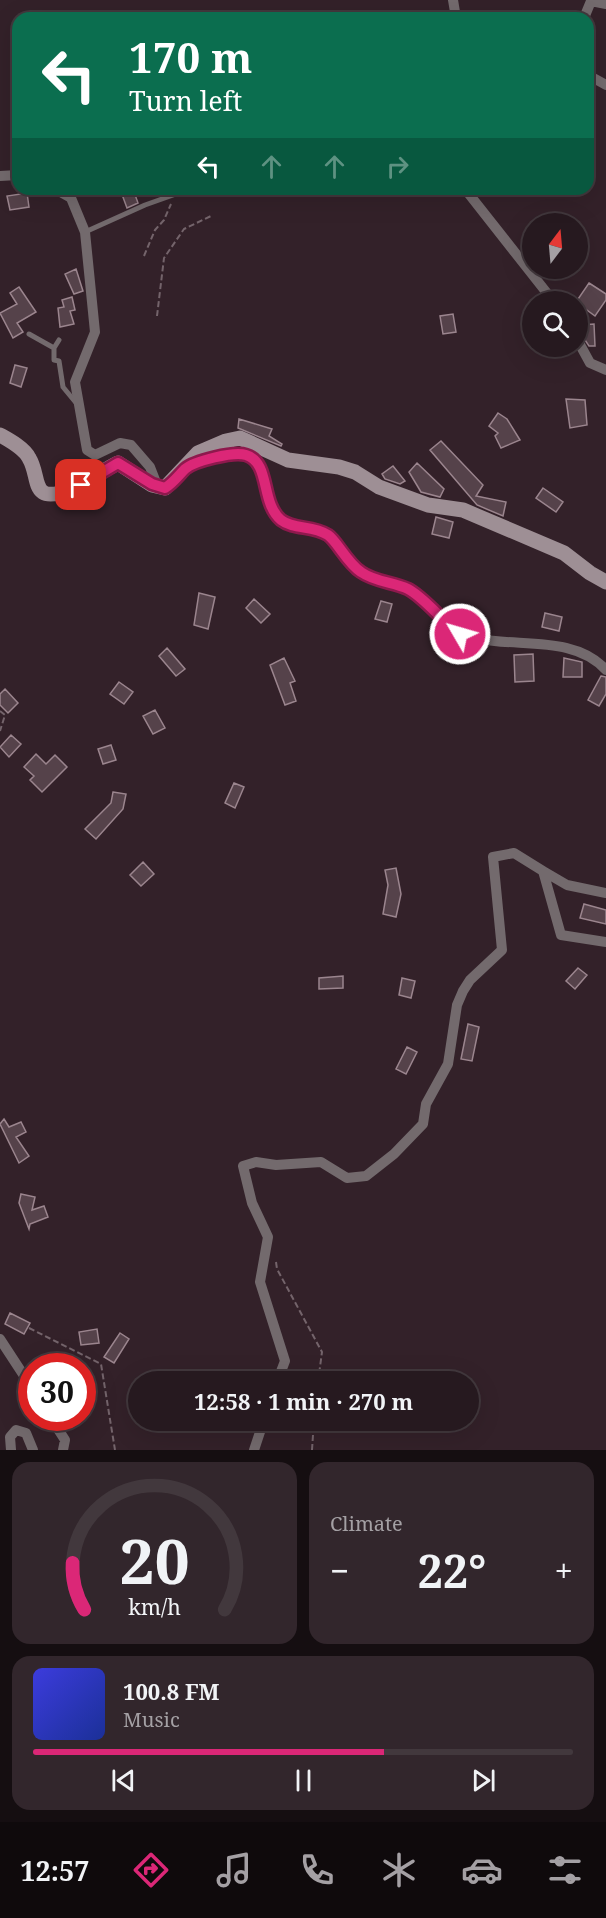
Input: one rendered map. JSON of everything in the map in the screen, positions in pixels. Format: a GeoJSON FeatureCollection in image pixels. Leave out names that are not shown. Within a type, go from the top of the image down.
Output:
{"type":"FeatureCollection","features":[{"type":"Feature","properties":{"kind":"main road"},"geometry":{"type":"LineString","coordinates":[[0,435],[30,458],[36,485],[46,493],[56,494],[71,490],[118,463],[138,477],[165,488],[198,453],[226,441],[240,438],[288,460],[339,467],[356,472],[379,487],[428,505],[463,510],[564,553],[606,582]]}},
{"type":"Feature","properties":{"kind":"street"},"geometry":{"type":"LineString","coordinates":[[586,12],[591,1],[606,4]]}},
{"type":"Feature","properties":{"kind":"street"},"geometry":{"type":"LineString","coordinates":[[66,195],[71,198],[85,232],[95,332],[75,382],[87,450],[95,455],[120,443],[131,445],[150,467],[157,485]]}},
{"type":"Feature","properties":{"kind":"street"},"geometry":{"type":"LineString","coordinates":[[470,195],[545,291]]}},
{"type":"Feature","properties":{"kind":"street"},"geometry":{"type":"LineString","coordinates":[[587,357],[590,363],[606,370]]}},
{"type":"Feature","properties":{"kind":"street"},"geometry":{"type":"LineString","coordinates":[[186,467],[225,455],[243,454],[254,458],[261,469],[268,503],[281,519],[292,526],[311,527],[331,537],[343,557],[362,573],[408,589],[460,634],[480,639],[563,647],[587,655],[606,670]]}},
{"type":"Feature","properties":{"kind":"street"},"geometry":{"type":"LineString","coordinates":[[281,1371],[285,1361],[260,1282],[268,1237],[252,1203],[243,1166],[256,1162],[276,1165],[321,1162],[347,1178],[366,1176],[394,1154],[423,1124],[426,1104],[448,1064],[457,1005],[463,991],[470,980],[502,951],[493,857],[514,854],[567,885],[606,893]]}},
{"type":"Feature","properties":{"kind":"street"},"geometry":{"type":"LineString","coordinates":[[543,870],[561,935],[606,942]]}},
{"type":"Feature","properties":{"kind":"street"},"geometry":{"type":"LineString","coordinates":[[0,1340],[18,1367]]}},
{"type":"Feature","properties":{"kind":"street"},"geometry":{"type":"LineString","coordinates":[[11,1450],[10,1437],[16,1430],[26,1433],[33,1450]]}},
{"type":"Feature","properties":{"kind":"street"},"geometry":{"type":"LineString","coordinates":[[59,1431],[65,1440],[63,1450]]}},
{"type":"Feature","properties":{"kind":"street"},"geometry":{"type":"LineString","coordinates":[[254,1450],[260,1431]]}},
{"type":"Feature","properties":{"kind":"lane"},"geometry":{"type":"LineString","coordinates":[[85,232],[171,195]]}},
{"type":"Feature","properties":{"kind":"lane"},"geometry":{"type":"LineString","coordinates":[[29,334],[54,348]]}},
{"type":"Feature","properties":{"kind":"lane"},"geometry":{"type":"LineString","coordinates":[[59,340],[54,348],[54,360],[59,361],[63,387],[78,405]]}},
{"type":"Feature","properties":{"kind":"path"},"geometry":{"type":"LineString","coordinates":[[144,255],[154,230],[171,210],[171,195]]}},
{"type":"Feature","properties":{"kind":"path"},"geometry":{"type":"LineString","coordinates":[[157,316],[164,258],[184,229],[211,216]]}},
{"type":"Feature","properties":{"kind":"path"},"geometry":{"type":"LineString","coordinates":[[0,711],[5,715],[0,731]]}},
{"type":"Feature","properties":{"kind":"path"},"geometry":{"type":"LineString","coordinates":[[275,1260],[277,1269],[303,1322],[322,1352],[319,1371]]}},
{"type":"Feature","properties":{"kind":"path"},"geometry":{"type":"LineString","coordinates":[[30,1328],[101,1364],[115,1450]]}},
{"type":"Feature","properties":{"kind":"path"},"geometry":{"type":"LineString","coordinates":[[312,1450],[313,1431]]}},
{"type":"Feature","properties":{"kind":"building"},"geometry":{"type":"Polygon","coordinates":[[[27,195],[29,207],[10,210],[7,196],[27,195]]]}},
{"type":"Feature","properties":{"kind":"building"},"geometry":{"type":"Polygon","coordinates":[[[122,195],[135,195],[138,203],[127,208],[122,195]]]}},
{"type":"Feature","properties":{"kind":"building"},"geometry":{"type":"Polygon","coordinates":[[[76,269],[83,291],[74,294],[65,274],[76,269]]]}},
{"type":"Feature","properties":{"kind":"building"},"geometry":{"type":"Polygon","coordinates":[[[589,283],[606,294],[606,300],[595,316],[588,311],[588,291],[584,291],[589,283]]]}},
{"type":"Feature","properties":{"kind":"building"},"geometry":{"type":"Polygon","coordinates":[[[19,287],[36,312],[17,323],[23,332],[13,338],[0,313],[17,304],[10,293],[19,287]]]}},
{"type":"Feature","properties":{"kind":"building"},"geometry":{"type":"Polygon","coordinates":[[[72,297],[75,310],[70,311],[74,324],[60,327],[58,308],[64,307],[62,300],[72,297]]]}},
{"type":"Feature","properties":{"kind":"building"},"geometry":{"type":"Polygon","coordinates":[[[453,314],[456,332],[443,334],[440,316],[453,314]]]}},
{"type":"Feature","properties":{"kind":"building"},"geometry":{"type":"Polygon","coordinates":[[[588,324],[594,324],[595,346],[588,344],[588,324]]]}},
{"type":"Feature","properties":{"kind":"building"},"geometry":{"type":"Polygon","coordinates":[[[15,365],[27,368],[21,387],[10,383],[15,365]]]}},
{"type":"Feature","properties":{"kind":"building"},"geometry":{"type":"Polygon","coordinates":[[[566,399],[585,400],[587,425],[570,428],[566,399]]]}},
{"type":"Feature","properties":{"kind":"building"},"geometry":{"type":"Polygon","coordinates":[[[498,413],[507,419],[520,440],[501,448],[495,436],[498,433],[489,426],[498,413]]]}},
{"type":"Feature","properties":{"kind":"building"},"geometry":{"type":"Polygon","coordinates":[[[239,419],[272,429],[269,436],[282,444],[281,446],[238,428],[239,419]]]}},
{"type":"Feature","properties":{"kind":"building"},"geometry":{"type":"Polygon","coordinates":[[[441,441],[483,485],[476,496],[506,502],[503,516],[477,505],[430,450],[441,441]]]}},
{"type":"Feature","properties":{"kind":"building"},"geometry":{"type":"Polygon","coordinates":[[[417,463],[444,489],[440,497],[421,492],[409,472],[417,463]]]}},
{"type":"Feature","properties":{"kind":"building"},"geometry":{"type":"Polygon","coordinates":[[[393,466],[405,481],[400,484],[385,479],[382,474],[393,466]]]}},
{"type":"Feature","properties":{"kind":"building"},"geometry":{"type":"Polygon","coordinates":[[[543,488],[563,502],[556,512],[536,498],[543,488]]]}},
{"type":"Feature","properties":{"kind":"building"},"geometry":{"type":"Polygon","coordinates":[[[436,517],[453,522],[449,538],[432,534],[436,517]]]}},
{"type":"Feature","properties":{"kind":"building"},"geometry":{"type":"Polygon","coordinates":[[[199,593],[215,597],[208,629],[194,625],[199,593]]]}},
{"type":"Feature","properties":{"kind":"building"},"geometry":{"type":"Polygon","coordinates":[[[254,599],[270,614],[261,623],[246,608],[254,599]]]}},
{"type":"Feature","properties":{"kind":"building"},"geometry":{"type":"Polygon","coordinates":[[[381,601],[392,604],[387,622],[375,619],[381,601]]]}},
{"type":"Feature","properties":{"kind":"building"},"geometry":{"type":"Polygon","coordinates":[[[545,613],[562,617],[559,631],[542,627],[545,613]]]}},
{"type":"Feature","properties":{"kind":"building"},"geometry":{"type":"Polygon","coordinates":[[[167,648],[185,669],[176,676],[159,656],[167,648]]]}},
{"type":"Feature","properties":{"kind":"building"},"geometry":{"type":"Polygon","coordinates":[[[533,654],[534,681],[515,682],[514,655],[533,654]]]}},
{"type":"Feature","properties":{"kind":"building"},"geometry":{"type":"Polygon","coordinates":[[[284,658],[295,681],[290,683],[296,701],[285,705],[270,665],[284,658]]]}},
{"type":"Feature","properties":{"kind":"building"},"geometry":{"type":"Polygon","coordinates":[[[564,658],[582,662],[582,677],[563,677],[564,658]]]}},
{"type":"Feature","properties":{"kind":"building"},"geometry":{"type":"Polygon","coordinates":[[[601,676],[606,677],[606,694],[599,706],[588,700],[601,676]]]}},
{"type":"Feature","properties":{"kind":"building"},"geometry":{"type":"Polygon","coordinates":[[[119,682],[133,692],[124,704],[110,694],[119,682]]]}},
{"type":"Feature","properties":{"kind":"building"},"geometry":{"type":"Polygon","coordinates":[[[5,689],[18,703],[8,713],[0,705],[0,694],[5,689]]]}},
{"type":"Feature","properties":{"kind":"building"},"geometry":{"type":"Polygon","coordinates":[[[155,710],[165,728],[153,734],[143,716],[155,710]]]}},
{"type":"Feature","properties":{"kind":"building"},"geometry":{"type":"Polygon","coordinates":[[[11,735],[21,744],[9,757],[0,747],[11,735]]]}},
{"type":"Feature","properties":{"kind":"building"},"geometry":{"type":"Polygon","coordinates":[[[111,745],[116,760],[103,764],[98,749],[111,745]]]}},
{"type":"Feature","properties":{"kind":"building"},"geometry":{"type":"Polygon","coordinates":[[[36,754],[46,764],[55,755],[67,767],[42,792],[30,780],[34,776],[24,767],[36,754]]]}},
{"type":"Feature","properties":{"kind":"building"},"geometry":{"type":"Polygon","coordinates":[[[234,783],[244,787],[235,808],[225,803],[234,783]]]}},
{"type":"Feature","properties":{"kind":"building"},"geometry":{"type":"Polygon","coordinates":[[[113,792],[126,794],[123,809],[96,839],[85,829],[111,803],[113,792]]]}},
{"type":"Feature","properties":{"kind":"building"},"geometry":{"type":"Polygon","coordinates":[[[143,862],[154,874],[141,886],[130,875],[143,862]]]}},
{"type":"Feature","properties":{"kind":"building"},"geometry":{"type":"Polygon","coordinates":[[[396,868],[401,894],[396,917],[383,914],[388,885],[385,870],[396,868]]]}},
{"type":"Feature","properties":{"kind":"building"},"geometry":{"type":"Polygon","coordinates":[[[584,904],[606,910],[606,924],[580,918],[584,904]]]}},
{"type":"Feature","properties":{"kind":"building"},"geometry":{"type":"Polygon","coordinates":[[[578,968],[587,975],[575,989],[566,981],[578,968]]]}},
{"type":"Feature","properties":{"kind":"building"},"geometry":{"type":"Polygon","coordinates":[[[343,976],[343,988],[319,989],[319,978],[343,976]]]}},
{"type":"Feature","properties":{"kind":"building"},"geometry":{"type":"Polygon","coordinates":[[[402,978],[415,981],[411,998],[399,995],[402,978]]]}},
{"type":"Feature","properties":{"kind":"building"},"geometry":{"type":"Polygon","coordinates":[[[468,1024],[479,1027],[472,1061],[461,1059],[468,1024]]]}},
{"type":"Feature","properties":{"kind":"building"},"geometry":{"type":"Polygon","coordinates":[[[407,1047],[417,1052],[406,1074],[396,1069],[407,1047]]]}},
{"type":"Feature","properties":{"kind":"building"},"geometry":{"type":"Polygon","coordinates":[[[4,1119],[9,1127],[21,1122],[26,1132],[16,1137],[29,1156],[19,1163],[0,1124],[4,1119]]]}},
{"type":"Feature","properties":{"kind":"building"},"geometry":{"type":"Polygon","coordinates":[[[21,1194],[35,1197],[32,1210],[44,1206],[48,1217],[30,1224],[29,1229],[19,1203],[21,1194]]]}},
{"type":"Feature","properties":{"kind":"building"},"geometry":{"type":"Polygon","coordinates":[[[10,1313],[30,1323],[24,1334],[5,1324],[10,1313]]]}},
{"type":"Feature","properties":{"kind":"building"},"geometry":{"type":"Polygon","coordinates":[[[97,1329],[99,1343],[81,1345],[79,1332],[97,1329]]]}},
{"type":"Feature","properties":{"kind":"building"},"geometry":{"type":"Polygon","coordinates":[[[120,1333],[129,1339],[114,1363],[104,1357],[120,1333]]]}},
{"type":"Feature","properties":{"kind":"route"},"geometry":{"type":"LineString","coordinates":[[81,485],[118,463],[138,477],[165,488],[173,483],[186,467],[225,455],[243,454],[254,458],[261,469],[268,503],[281,519],[292,526],[311,527],[331,537],[343,557],[362,573],[380,582],[408,589],[441,620],[460,634]]}}]}
